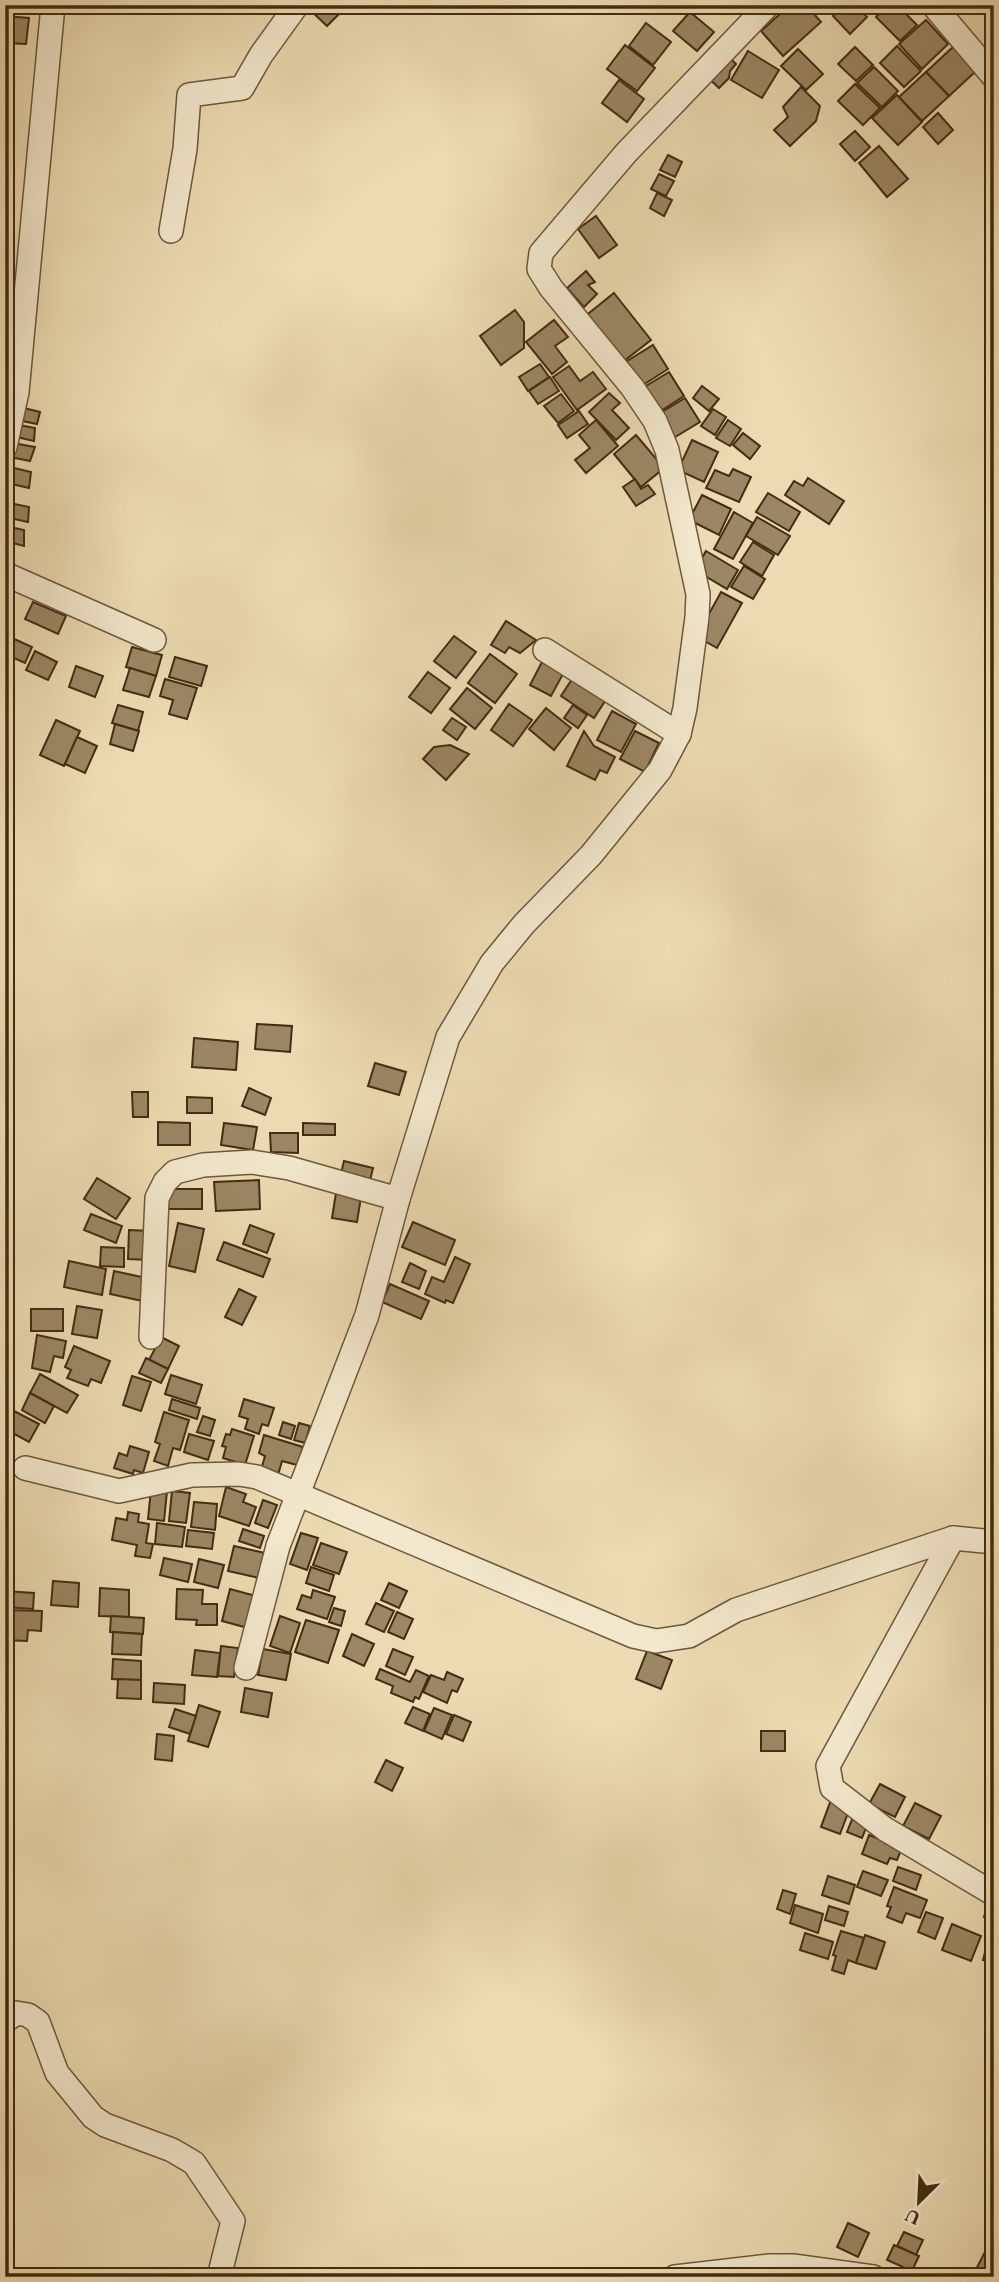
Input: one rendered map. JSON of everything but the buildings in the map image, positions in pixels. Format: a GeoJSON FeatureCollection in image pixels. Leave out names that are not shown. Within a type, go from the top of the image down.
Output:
{"type":"FeatureCollection","features":[{"type":"Feature","properties":{"kind":"street"},"geometry":{"type":"LineString","coordinates":[[5,447],[7,422],[17,392],[52,5]]}},
{"type":"Feature","properties":{"kind":"street"},"geometry":{"type":"LineString","coordinates":[[246,1668],[278,1546],[367,1315],[398,1199],[448,1037],[492,963],[591,855],[660,770],[679,734],[685,708],[698,617],[698,594],[667,450],[655,421],[632,387],[551,288],[538,264],[544,248],[626,153],[768,5]]}},
{"type":"Feature","properties":{"kind":"street"},"geometry":{"type":"LineString","coordinates":[[933,5],[994,77]]}},
{"type":"Feature","properties":{"kind":"street"},"geometry":{"type":"LineString","coordinates":[[171,231],[186,149],[189,95],[242,88],[290,8]]}},
{"type":"Feature","properties":{"kind":"street"},"geometry":{"type":"LineString","coordinates":[[5,574],[153,640]]}},
{"type":"Feature","properties":{"kind":"street"},"geometry":{"type":"LineString","coordinates":[[545,650],[679,734]]}},
{"type":"Feature","properties":{"kind":"street"},"geometry":{"type":"LineString","coordinates":[[150,1337],[157,1198],[165,1182],[175,1172],[203,1165],[252,1162],[289,1168],[398,1199]]}},
{"type":"Feature","properties":{"kind":"street"},"geometry":{"type":"LineString","coordinates":[[25,1468],[119,1491],[192,1475],[239,1474],[257,1477],[633,1636],[656,1641],[690,1636],[736,1610],[953,1538],[994,1542]]}},
{"type":"Feature","properties":{"kind":"street"},"geometry":{"type":"LineString","coordinates":[[953,1538],[828,1766],[829,1777],[832,1788],[885,1829],[994,1894]]}},
{"type":"Feature","properties":{"kind":"street"},"geometry":{"type":"LineString","coordinates":[[5,2021],[16,2013],[28,2015],[38,2022],[57,2073],[93,2117],[105,2125],[172,2150],[194,2163],[233,2221],[219,2277]]}},
{"type":"Feature","properties":{"kind":"street"},"geometry":{"type":"LineString","coordinates":[[676,2277],[770,2266],[793,2266],[873,2277]]}}]}
